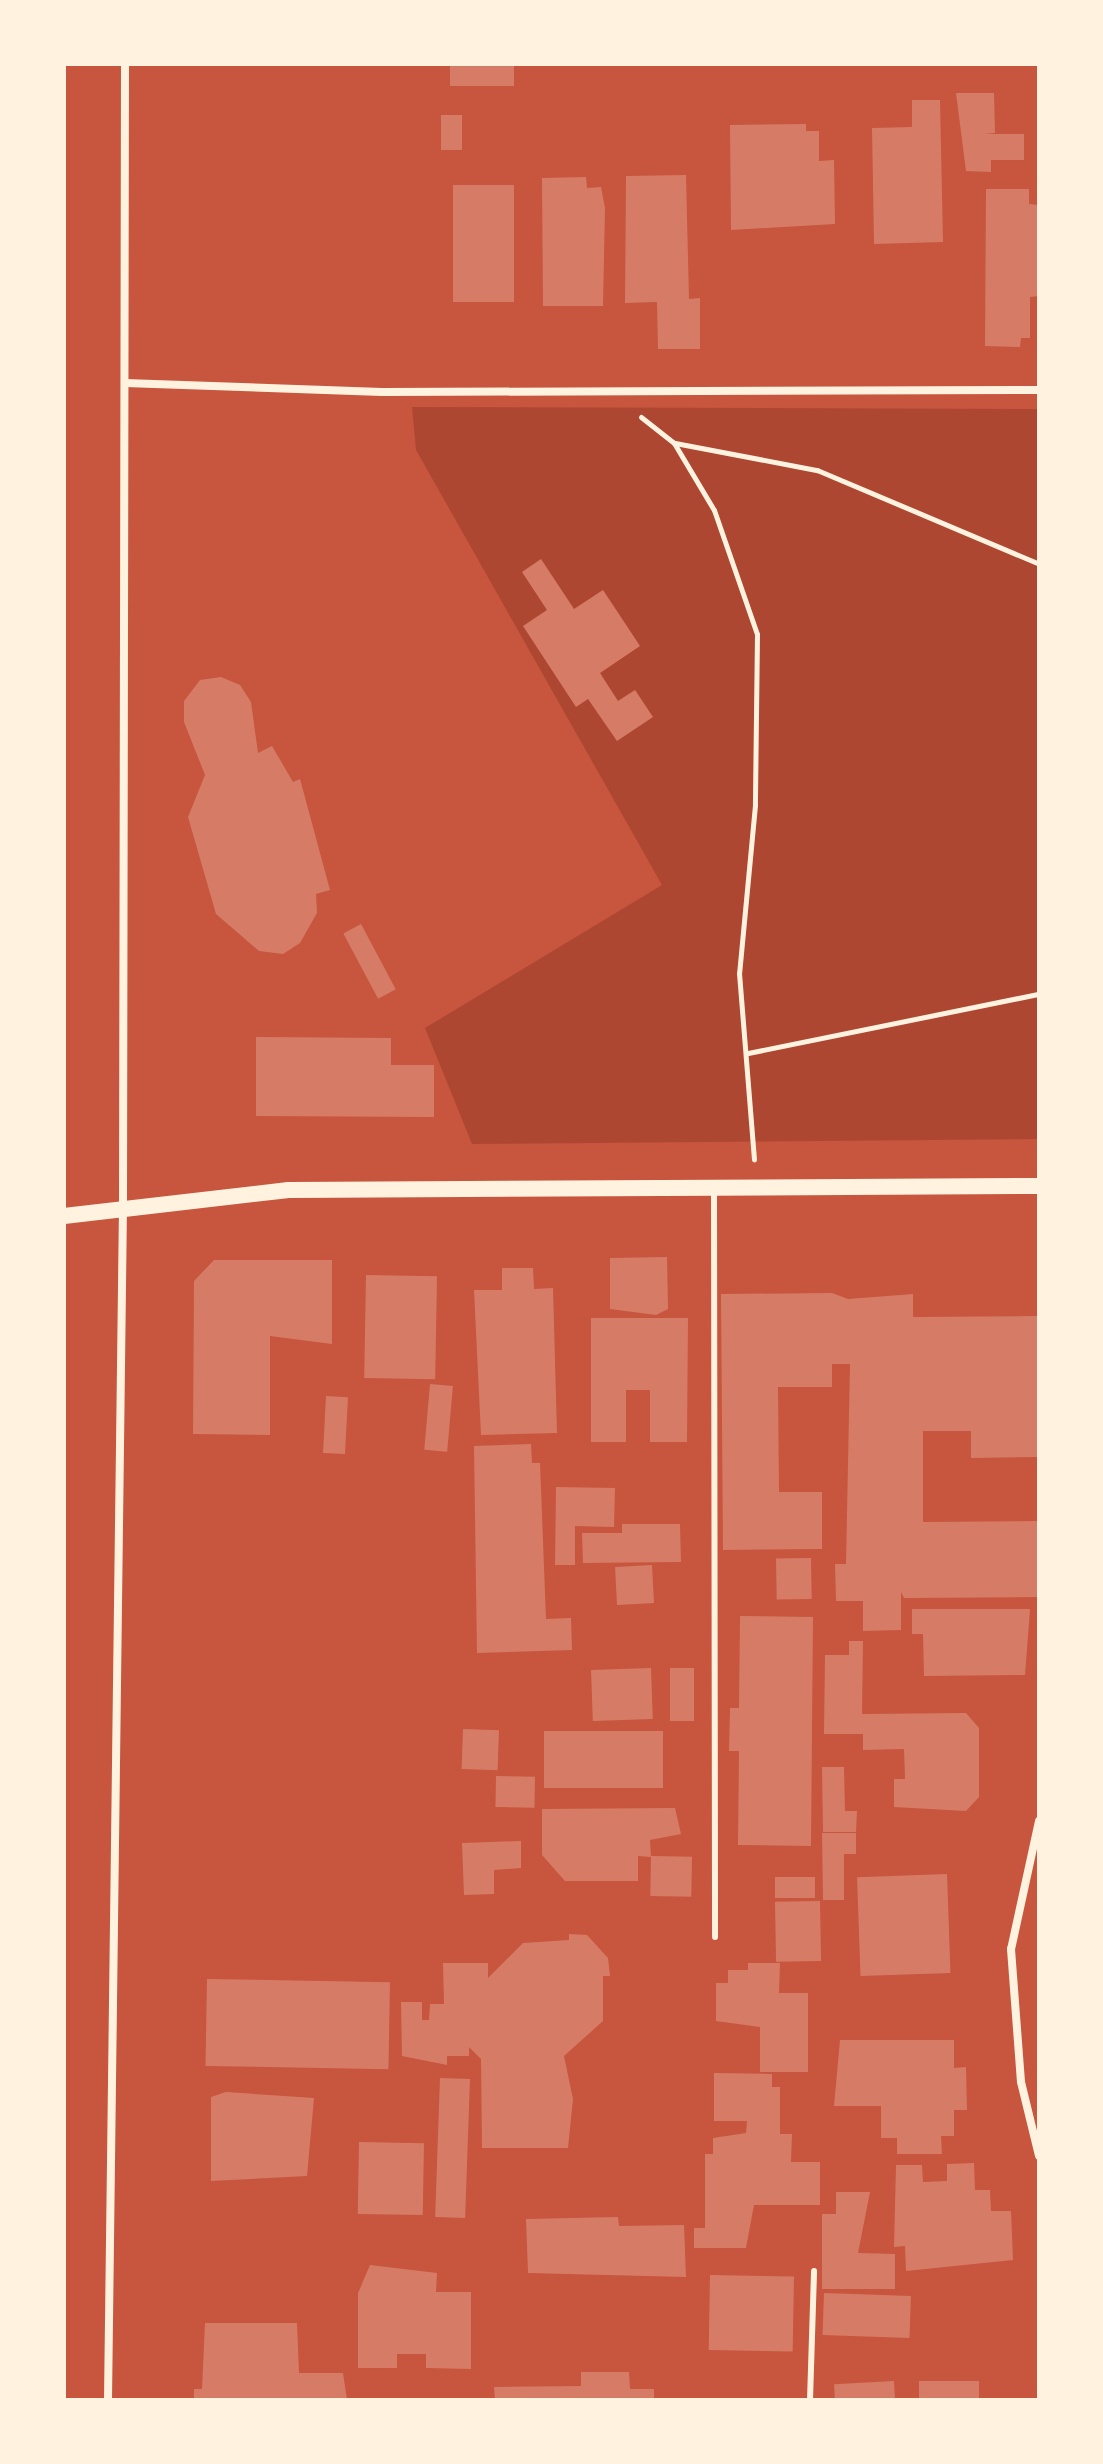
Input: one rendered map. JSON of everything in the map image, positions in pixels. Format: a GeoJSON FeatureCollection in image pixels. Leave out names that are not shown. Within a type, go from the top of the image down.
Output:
{"type":"FeatureCollection","features":[{"type":"Feature","properties":{"kind":"main road"},"geometry":{"type":"LineString","coordinates":[[64,1216],[233,1192],[714,1185],[1039,1186]]}},
{"type":"Feature","properties":{"kind":"street"},"geometry":{"type":"LineString","coordinates":[[108,2400],[123,1206],[125,64]]}},
{"type":"Feature","properties":{"kind":"street"},"geometry":{"type":"LineString","coordinates":[[125,383],[609,391],[1039,390]]}},
{"type":"Feature","properties":{"kind":"street"},"geometry":{"type":"LineString","coordinates":[[1039,1821],[1011,1949],[1021,2082],[1039,2156]]}},
{"type":"Feature","properties":{"kind":"lane"},"geometry":{"type":"LineString","coordinates":[[714,1185],[715,1937]]}},
{"type":"Feature","properties":{"kind":"lane"},"geometry":{"type":"LineString","coordinates":[[810,2400],[814,2271]]}},
{"type":"Feature","properties":{"kind":"path"},"geometry":{"type":"LineString","coordinates":[[609,391],[674,443],[730,546],[757,634],[755,805],[739,973],[748,1053],[756,1185]]}},
{"type":"Feature","properties":{"kind":"path"},"geometry":{"type":"LineString","coordinates":[[674,443],[817,470],[1039,564]]}},
{"type":"Feature","properties":{"kind":"path"},"geometry":{"type":"LineString","coordinates":[[748,1053],[1039,994]]}},
{"type":"Feature","properties":{"kind":"shaded area"},"geometry":{"type":"Polygon","coordinates":[[[412,407],[1039,409],[1039,1139],[472,1144],[425,1028],[662,885],[416,450],[412,407]]]}},
{"type":"Feature","properties":{"kind":"building"},"geometry":{"type":"Polygon","coordinates":[[[450,64],[514,64],[514,86],[450,86],[450,64]]]}},
{"type":"Feature","properties":{"kind":"building"},"geometry":{"type":"Polygon","coordinates":[[[956,93],[994,93],[995,133],[984,134],[1024,134],[1024,160],[991,160],[991,172],[966,171],[956,93]]]}},
{"type":"Feature","properties":{"kind":"building"},"geometry":{"type":"Polygon","coordinates":[[[912,100],[940,100],[943,242],[874,244],[872,128],[912,127],[912,100]]]}},
{"type":"Feature","properties":{"kind":"building"},"geometry":{"type":"Polygon","coordinates":[[[441,115],[462,115],[462,150],[441,150],[441,115]]]}},
{"type":"Feature","properties":{"kind":"building"},"geometry":{"type":"Polygon","coordinates":[[[806,124],[806,131],[819,131],[819,161],[834,160],[835,224],[731,230],[730,125],[806,124]]]}},
{"type":"Feature","properties":{"kind":"building"},"geometry":{"type":"Polygon","coordinates":[[[686,175],[689,299],[700,298],[700,349],[658,349],[657,302],[625,303],[626,176],[686,175]]]}},
{"type":"Feature","properties":{"kind":"building"},"geometry":{"type":"Polygon","coordinates":[[[586,177],[587,188],[601,187],[605,208],[603,306],[543,306],[542,178],[586,177]]]}},
{"type":"Feature","properties":{"kind":"building"},"geometry":{"type":"Polygon","coordinates":[[[453,185],[514,185],[514,302],[453,302],[453,185]]]}},
{"type":"Feature","properties":{"kind":"building"},"geometry":{"type":"Polygon","coordinates":[[[986,189],[1029,189],[1029,204],[1039,205],[1039,296],[1030,297],[1030,338],[1021,338],[1020,347],[985,346],[986,189]]]}},
{"type":"Feature","properties":{"kind":"building"},"geometry":{"type":"Polygon","coordinates":[[[541,559],[574,609],[603,590],[640,646],[600,673],[618,701],[635,690],[653,717],[617,741],[588,699],[576,707],[523,626],[547,610],[522,572],[541,559]]]}},
{"type":"Feature","properties":{"kind":"building"},"geometry":{"type":"Polygon","coordinates":[[[221,677],[240,685],[251,702],[258,753],[272,746],[293,782],[300,779],[330,890],[316,894],[317,913],[300,943],[283,954],[259,951],[216,914],[188,817],[205,775],[184,722],[184,701],[200,680],[221,677]]]}},
{"type":"Feature","properties":{"kind":"building"},"geometry":{"type":"Polygon","coordinates":[[[361,924],[396,989],[378,999],[343,933],[361,924]]]}},
{"type":"Feature","properties":{"kind":"building"},"geometry":{"type":"Polygon","coordinates":[[[256,1037],[391,1038],[391,1065],[434,1065],[434,1117],[256,1116],[256,1037]]]}},
{"type":"Feature","properties":{"kind":"building"},"geometry":{"type":"Polygon","coordinates":[[[667,1257],[668,1309],[656,1315],[610,1309],[610,1258],[667,1257]]]}},
{"type":"Feature","properties":{"kind":"building"},"geometry":{"type":"Polygon","coordinates":[[[214,1260],[332,1260],[332,1344],[270,1336],[270,1435],[193,1434],[194,1281],[214,1260]]]}},
{"type":"Feature","properties":{"kind":"building"},"geometry":{"type":"Polygon","coordinates":[[[502,1268],[533,1268],[534,1289],[553,1288],[557,1433],[481,1435],[474,1290],[502,1290],[502,1268]]]}},
{"type":"Feature","properties":{"kind":"building"},"geometry":{"type":"Polygon","coordinates":[[[366,1275],[437,1276],[435,1379],[364,1378],[366,1275]]]}},
{"type":"Feature","properties":{"kind":"building"},"geometry":{"type":"Polygon","coordinates":[[[832,1293],[848,1299],[913,1294],[913,1317],[1039,1316],[1039,1457],[971,1458],[971,1431],[923,1431],[923,1522],[1039,1521],[1039,1597],[904,1598],[901,1592],[901,1630],[863,1631],[863,1601],[836,1601],[835,1564],[846,1564],[850,1364],[832,1364],[832,1387],[778,1387],[779,1492],[822,1492],[822,1549],[723,1550],[721,1294],[832,1293]]]}},
{"type":"Feature","properties":{"kind":"building"},"geometry":{"type":"Polygon","coordinates":[[[591,1318],[688,1318],[687,1442],[650,1442],[650,1390],[626,1390],[626,1442],[591,1442],[591,1318]]]}},
{"type":"Feature","properties":{"kind":"building"},"geometry":{"type":"Polygon","coordinates":[[[430,1384],[453,1386],[447,1452],[424,1450],[430,1384]]]}},
{"type":"Feature","properties":{"kind":"building"},"geometry":{"type":"Polygon","coordinates":[[[326,1396],[348,1397],[345,1454],[323,1453],[326,1396]]]}},
{"type":"Feature","properties":{"kind":"building"},"geometry":{"type":"Polygon","coordinates":[[[531,1444],[532,1463],[540,1463],[546,1619],[571,1618],[572,1650],[477,1653],[474,1446],[531,1444]]]}},
{"type":"Feature","properties":{"kind":"building"},"geometry":{"type":"Polygon","coordinates":[[[556,1487],[615,1488],[614,1527],[575,1526],[575,1565],[555,1565],[556,1487]]]}},
{"type":"Feature","properties":{"kind":"building"},"geometry":{"type":"Polygon","coordinates":[[[622,1524],[680,1524],[681,1562],[583,1563],[582,1533],[622,1533],[622,1524]]]}},
{"type":"Feature","properties":{"kind":"building"},"geometry":{"type":"Polygon","coordinates":[[[811,1558],[812,1599],[777,1600],[776,1559],[811,1558]]]}},
{"type":"Feature","properties":{"kind":"building"},"geometry":{"type":"Polygon","coordinates":[[[652,1565],[654,1603],[617,1605],[615,1567],[652,1565]]]}},
{"type":"Feature","properties":{"kind":"building"},"geometry":{"type":"Polygon","coordinates":[[[912,1609],[1030,1609],[1025,1675],[924,1676],[923,1634],[912,1634],[912,1609]]]}},
{"type":"Feature","properties":{"kind":"building"},"geometry":{"type":"Polygon","coordinates":[[[740,1616],[813,1617],[811,1846],[738,1845],[739,1751],[729,1751],[730,1708],[739,1708],[740,1616]]]}},
{"type":"Feature","properties":{"kind":"building"},"geometry":{"type":"Polygon","coordinates":[[[849,1641],[863,1641],[862,1714],[966,1713],[979,1728],[979,1797],[966,1811],[894,1807],[894,1779],[905,1779],[904,1749],[863,1750],[863,1734],[824,1734],[825,1655],[849,1655],[849,1641]]]}},
{"type":"Feature","properties":{"kind":"building"},"geometry":{"type":"Polygon","coordinates":[[[651,1668],[653,1719],[593,1721],[591,1670],[651,1668]]]}},
{"type":"Feature","properties":{"kind":"building"},"geometry":{"type":"Polygon","coordinates":[[[670,1668],[694,1668],[694,1721],[670,1721],[670,1668]]]}},
{"type":"Feature","properties":{"kind":"building"},"geometry":{"type":"Polygon","coordinates":[[[463,1729],[499,1730],[498,1770],[462,1769],[463,1729]]]}},
{"type":"Feature","properties":{"kind":"building"},"geometry":{"type":"Polygon","coordinates":[[[544,1731],[663,1731],[663,1788],[544,1788],[544,1731]]]}},
{"type":"Feature","properties":{"kind":"building"},"geometry":{"type":"Polygon","coordinates":[[[822,1767],[844,1767],[845,1811],[857,1811],[856,1832],[823,1832],[822,1767]]]}},
{"type":"Feature","properties":{"kind":"building"},"geometry":{"type":"Polygon","coordinates":[[[496,1776],[535,1777],[534,1808],[495,1807],[496,1776]]]}},
{"type":"Feature","properties":{"kind":"building"},"geometry":{"type":"Polygon","coordinates":[[[675,1808],[681,1834],[650,1840],[651,1857],[638,1856],[638,1881],[565,1881],[542,1855],[542,1809],[675,1808]]]}},
{"type":"Feature","properties":{"kind":"building"},"geometry":{"type":"Polygon","coordinates":[[[822,1833],[856,1833],[856,1854],[844,1854],[844,1900],[823,1900],[822,1833]]]}},
{"type":"Feature","properties":{"kind":"building"},"geometry":{"type":"Polygon","coordinates":[[[521,1841],[521,1868],[494,1870],[494,1894],[464,1895],[462,1843],[521,1841]]]}},
{"type":"Feature","properties":{"kind":"building"},"geometry":{"type":"Polygon","coordinates":[[[651,1856],[692,1857],[691,1897],[650,1896],[651,1856]]]}},
{"type":"Feature","properties":{"kind":"building"},"geometry":{"type":"Polygon","coordinates":[[[947,1874],[950,1973],[861,1976],[857,1877],[947,1874]]]}},
{"type":"Feature","properties":{"kind":"building"},"geometry":{"type":"Polygon","coordinates":[[[775,1877],[815,1877],[815,1898],[775,1898],[775,1877]]]}},
{"type":"Feature","properties":{"kind":"building"},"geometry":{"type":"Polygon","coordinates":[[[820,1901],[821,1961],[776,1962],[775,1902],[820,1901]]]}},
{"type":"Feature","properties":{"kind":"building"},"geometry":{"type":"Polygon","coordinates":[[[569,1934],[587,1935],[608,1958],[610,1976],[603,1976],[603,2021],[564,2056],[573,2099],[568,2148],[482,2148],[481,2059],[469,2047],[469,2056],[447,2056],[447,2065],[402,2056],[401,2002],[422,2002],[422,2020],[429,2020],[430,2004],[444,2004],[443,1963],[488,1963],[488,1978],[523,1943],[569,1940],[569,1934]]]}},
{"type":"Feature","properties":{"kind":"building"},"geometry":{"type":"Polygon","coordinates":[[[748,1963],[780,1963],[779,1993],[808,1993],[808,2072],[760,2072],[760,2027],[716,2021],[716,1983],[728,1983],[728,1970],[748,1970],[748,1963]]]}},
{"type":"Feature","properties":{"kind":"building"},"geometry":{"type":"Polygon","coordinates":[[[207,1979],[390,1982],[388,2069],[205,2066],[207,1979]]]}},
{"type":"Feature","properties":{"kind":"building"},"geometry":{"type":"Polygon","coordinates":[[[840,2040],[954,2040],[954,2068],[966,2067],[967,2110],[954,2110],[954,2136],[941,2136],[942,2154],[897,2154],[897,2138],[881,2138],[881,2106],[834,2106],[840,2040]]]}},
{"type":"Feature","properties":{"kind":"building"},"geometry":{"type":"Polygon","coordinates":[[[714,2073],[772,2074],[772,2087],[780,2087],[780,2134],[792,2134],[791,2162],[820,2162],[820,2205],[754,2205],[746,2248],[694,2248],[694,2228],[705,2228],[705,2154],[713,2154],[713,2138],[746,2133],[747,2121],[714,2121],[714,2073]]]}},
{"type":"Feature","properties":{"kind":"building"},"geometry":{"type":"Polygon","coordinates":[[[440,2078],[470,2079],[465,2218],[435,2217],[440,2078]]]}},
{"type":"Feature","properties":{"kind":"building"},"geometry":{"type":"Polygon","coordinates":[[[226,2092],[314,2098],[307,2176],[211,2181],[211,2097],[226,2092]]]}},
{"type":"Feature","properties":{"kind":"building"},"geometry":{"type":"Polygon","coordinates":[[[359,2142],[424,2143],[423,2215],[358,2214],[359,2142]]]}},
{"type":"Feature","properties":{"kind":"building"},"geometry":{"type":"Polygon","coordinates":[[[974,2163],[975,2190],[990,2190],[991,2211],[1011,2211],[1013,2260],[906,2271],[905,2246],[894,2247],[896,2165],[922,2165],[923,2182],[947,2181],[947,2164],[974,2163]]]}},
{"type":"Feature","properties":{"kind":"building"},"geometry":{"type":"Polygon","coordinates":[[[836,2192],[870,2192],[858,2253],[895,2254],[895,2289],[822,2289],[822,2214],[836,2214],[836,2192]]]}},
{"type":"Feature","properties":{"kind":"building"},"geometry":{"type":"Polygon","coordinates":[[[618,2217],[619,2226],[684,2225],[686,2277],[528,2273],[526,2219],[618,2217]]]}},
{"type":"Feature","properties":{"kind":"building"},"geometry":{"type":"Polygon","coordinates":[[[370,2265],[437,2273],[436,2292],[471,2292],[471,2369],[426,2368],[426,2354],[397,2354],[397,2368],[358,2368],[358,2293],[370,2265]]]}},
{"type":"Feature","properties":{"kind":"building"},"geometry":{"type":"Polygon","coordinates":[[[710,2275],[794,2276],[793,2351],[709,2350],[710,2275]]]}},
{"type":"Feature","properties":{"kind":"building"},"geometry":{"type":"Polygon","coordinates":[[[824,2293],[911,2296],[909,2338],[823,2335],[824,2293]]]}},
{"type":"Feature","properties":{"kind":"building"},"geometry":{"type":"Polygon","coordinates":[[[205,2323],[297,2323],[299,2373],[343,2373],[347,2400],[194,2400],[194,2389],[202,2389],[205,2323]]]}},
{"type":"Feature","properties":{"kind":"building"},"geometry":{"type":"Polygon","coordinates":[[[581,2372],[629,2372],[630,2389],[654,2389],[654,2400],[495,2400],[494,2387],[581,2386],[581,2372]]]}},
{"type":"Feature","properties":{"kind":"building"},"geometry":{"type":"Polygon","coordinates":[[[894,2381],[895,2400],[835,2400],[834,2384],[894,2381]]]}},
{"type":"Feature","properties":{"kind":"building"},"geometry":{"type":"Polygon","coordinates":[[[919,2381],[979,2381],[979,2400],[919,2400],[919,2381]]]}}]}
